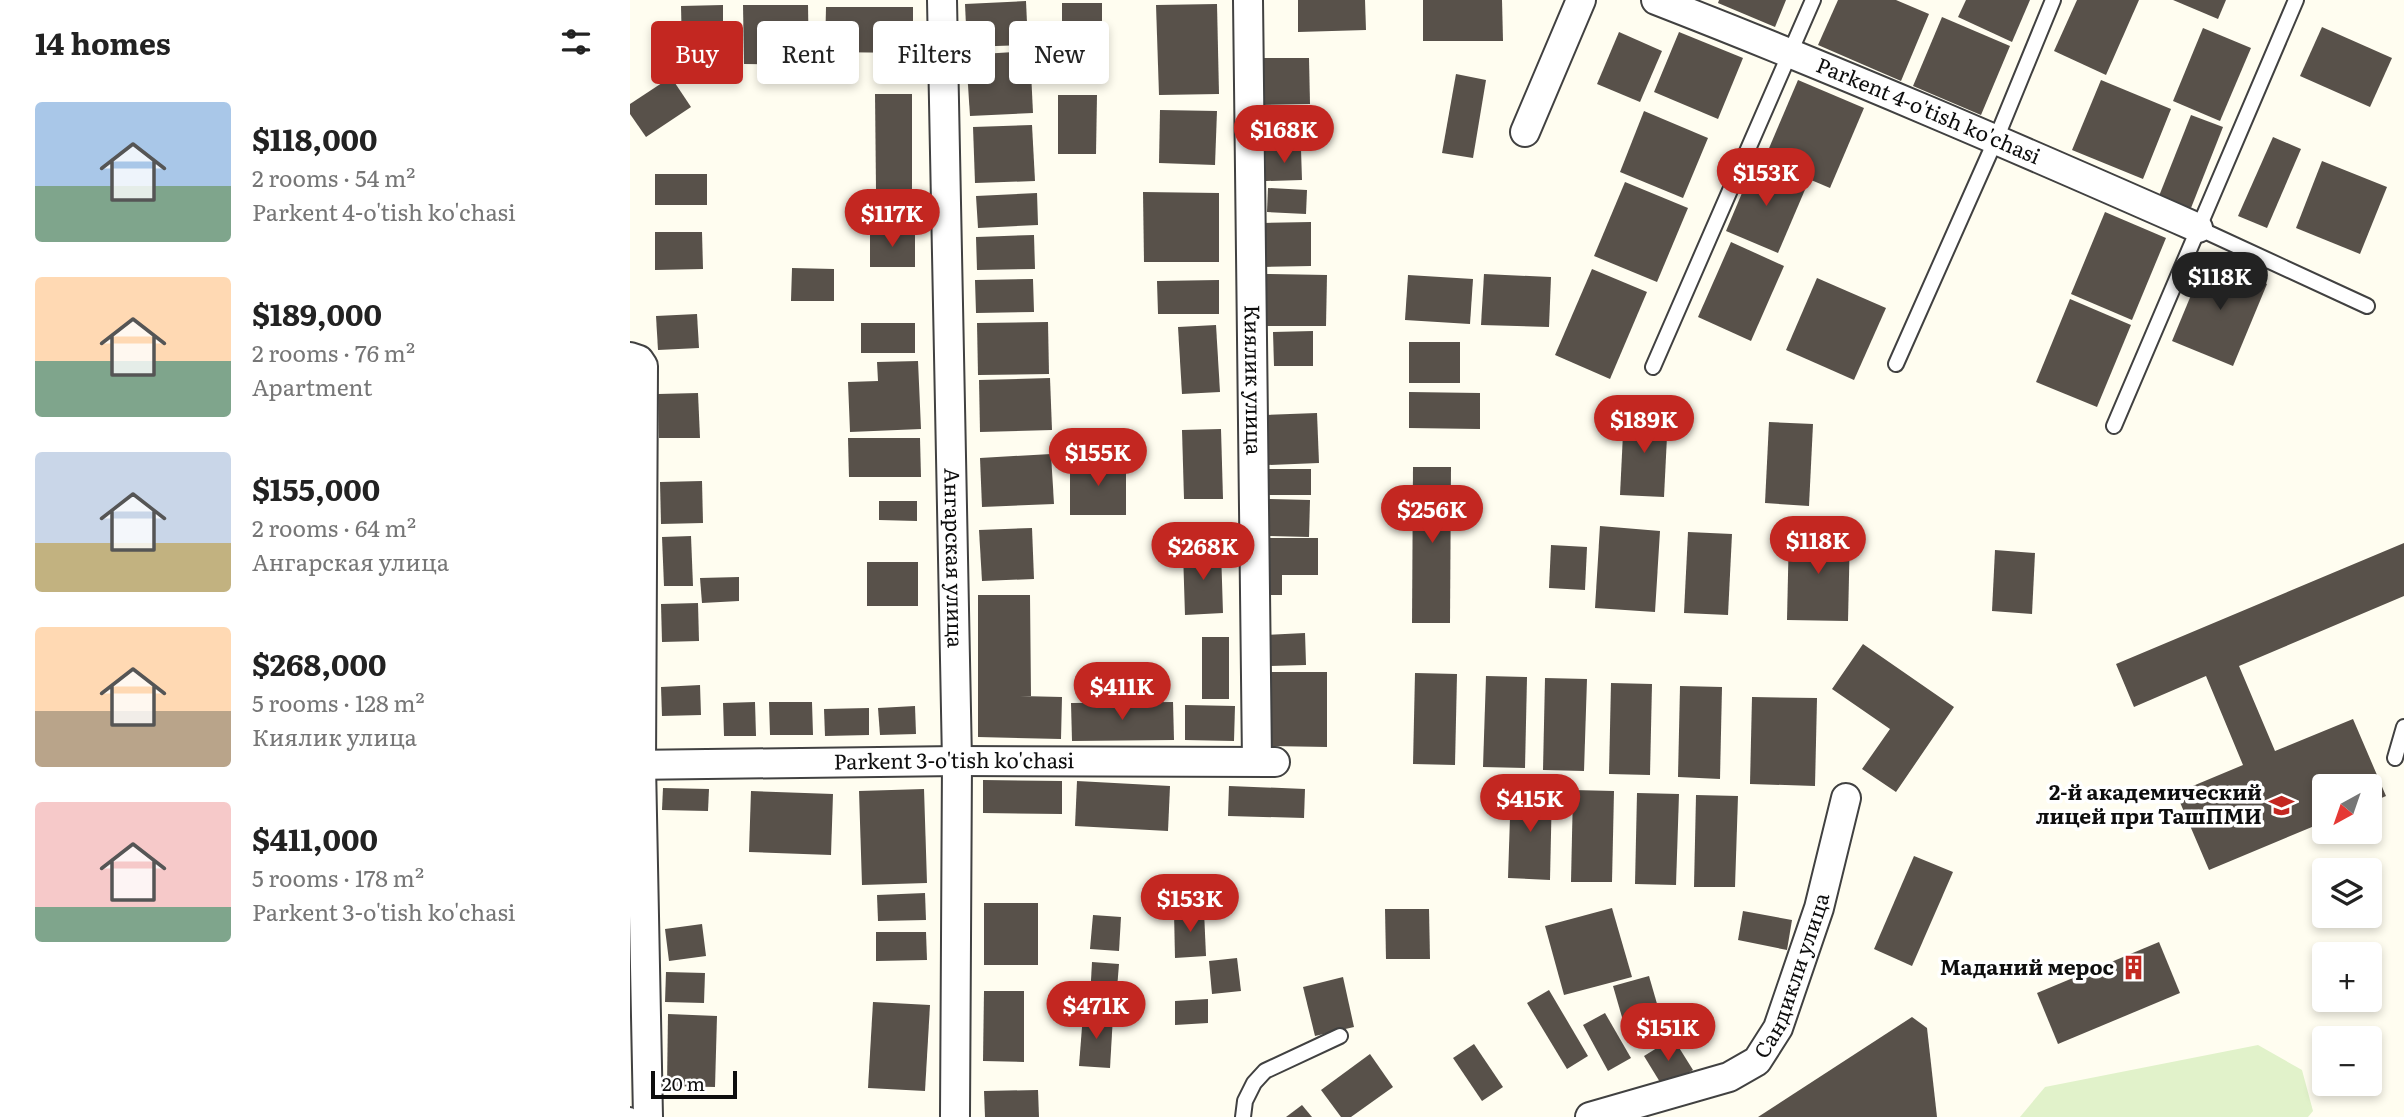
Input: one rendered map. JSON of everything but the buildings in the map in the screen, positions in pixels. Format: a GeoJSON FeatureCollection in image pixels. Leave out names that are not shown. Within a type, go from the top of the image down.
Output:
{"type":"FeatureCollection","features":[{"type":"Feature","properties":{"kind":"street","name":"Ангарская улица"},"geometry":{"type":"LineString","coordinates":[[942,0],[957,761],[955,1117]]}},
{"type":"Feature","properties":{"kind":"street","name":"Киялик улица"},"geometry":{"type":"LineString","coordinates":[[1248,0],[1266,762]]}},
{"type":"Feature","properties":{"kind":"street"},"geometry":{"type":"LineString","coordinates":[[1525,132],[1581,0]]}},
{"type":"Feature","properties":{"kind":"street","name":"Parkent 4-o'tish ko'chasi"},"geometry":{"type":"LineString","coordinates":[[1656,0],[1996,139],[2199,228]]}},
{"type":"Feature","properties":{"kind":"street"},"geometry":{"type":"LineString","coordinates":[[630,357],[639,360],[643,366],[636,765],[648,1117]]}},
{"type":"Feature","properties":{"kind":"street","name":"Parkent 3-o'tish ko'chasi"},"geometry":{"type":"LineString","coordinates":[[636,765],[957,761],[1266,762]]}},
{"type":"Feature","properties":{"kind":"street","name":"Сандикли улица"},"geometry":{"type":"LineString","coordinates":[[1590,1117],[1729,1077],[1757,1061],[1778,1028],[1819,908],[1846,798]]}},
{"type":"Feature","properties":{"kind":"lane"},"geometry":{"type":"LineString","coordinates":[[1653,367],[1813,0]]}},
{"type":"Feature","properties":{"kind":"lane"},"geometry":{"type":"LineString","coordinates":[[1896,364],[1996,139],[2053,0]]}},
{"type":"Feature","properties":{"kind":"lane"},"geometry":{"type":"LineString","coordinates":[[2114,426],[2296,0]]}},
{"type":"Feature","properties":{"kind":"lane"},"geometry":{"type":"LineString","coordinates":[[2199,228],[2367,306]]}},
{"type":"Feature","properties":{"kind":"lane"},"geometry":{"type":"LineString","coordinates":[[2395,758],[2404,727]]}},
{"type":"Feature","properties":{"kind":"lane"},"geometry":{"type":"LineString","coordinates":[[1243,1117],[1245,1101],[1254,1083],[1265,1071],[1340,1036]]}},
{"type":"Feature","properties":{"kind":"green space"},"geometry":{"type":"Polygon","coordinates":[[[2258,1045],[2302,1070],[2313,1111],[2308,1117],[2020,1117],[2045,1087],[2258,1045]]]}},
{"type":"Feature","properties":{"kind":"place","name":"2-й академический лицей при ТашПМИ"},"geometry":{"type":"Point","coordinates":[2282,805]}},
{"type":"Feature","properties":{"kind":"place","name":"Маданий мерос"},"geometry":{"type":"Point","coordinates":[2134,968]}}]}
